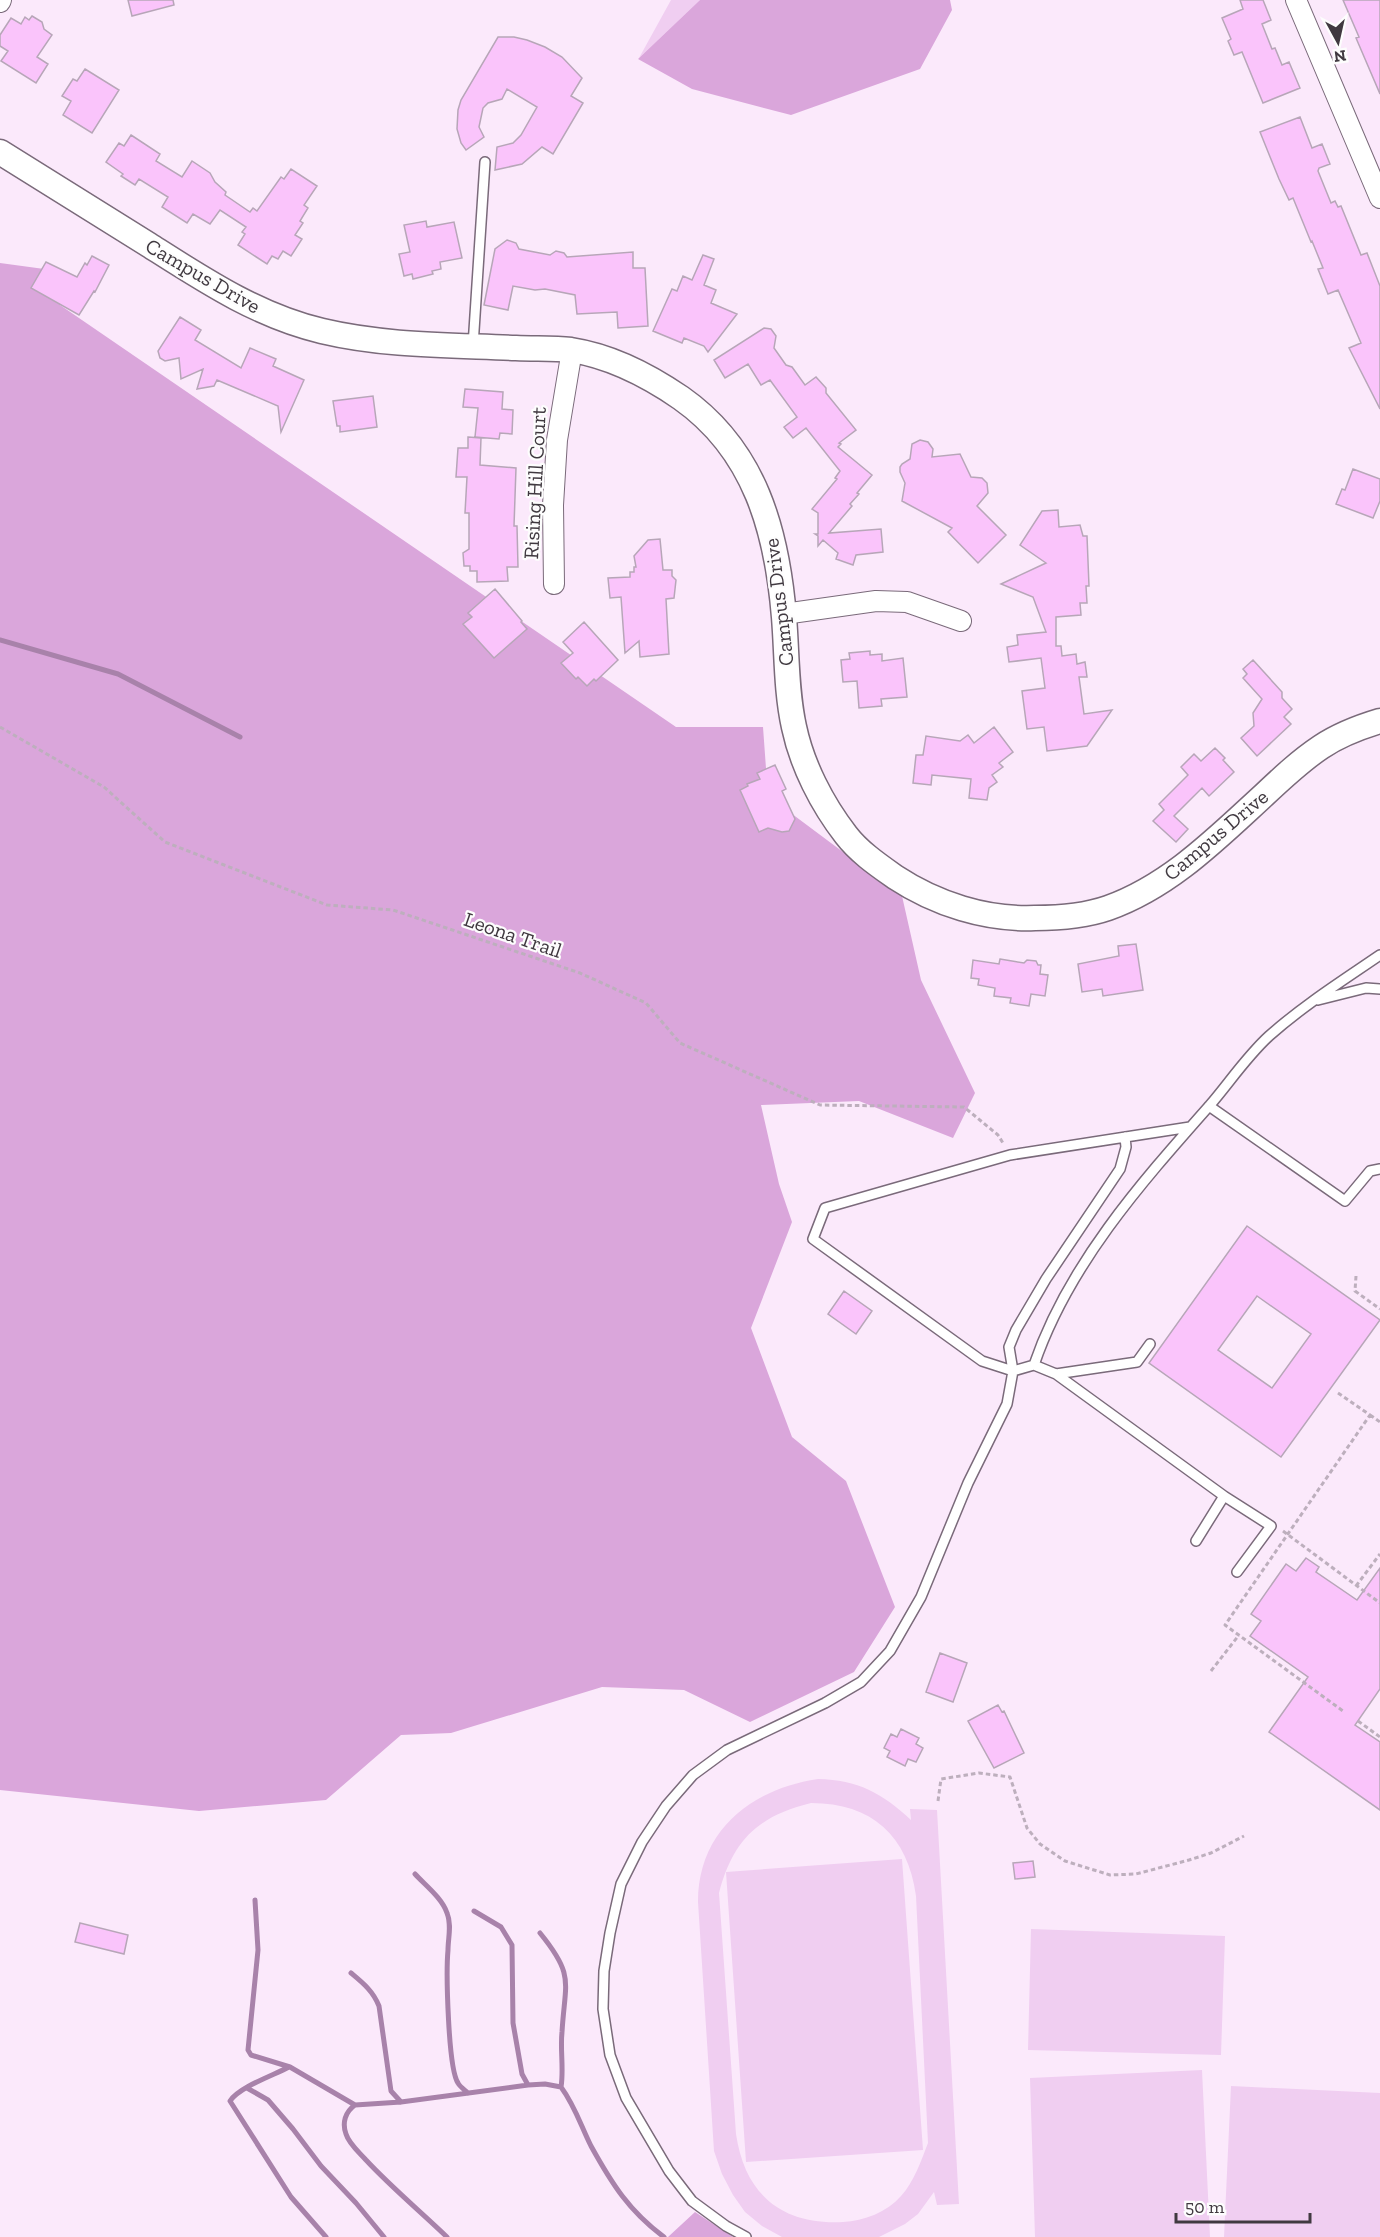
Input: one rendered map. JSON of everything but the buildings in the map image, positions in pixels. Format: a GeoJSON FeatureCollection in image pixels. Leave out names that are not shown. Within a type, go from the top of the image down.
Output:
{"type":"FeatureCollection","features":[{"type":"Feature","properties":{"kind":"street"},"geometry":{"type":"LineString","coordinates":[[1296,0],[1380,198]]}},
{"type":"Feature","properties":{"kind":"street","name":"Campus Drive"},"geometry":{"type":"LineString","coordinates":[[0,152],[222,292],[271,315],[321,331],[381,342],[572,350],[609,361],[644,376],[684,400],[714,428],[737,456],[755,487],[768,520],[777,555],[793,725],[811,779],[846,836],[874,862],[907,885],[942,902],[981,913],[1028,919],[1070,916],[1106,909],[1148,890],[1185,866],[1294,768],[1322,746],[1357,728],[1380,721]]}},
{"type":"Feature","properties":{"kind":"street","name":"Rising Hill Court"},"geometry":{"type":"LineString","coordinates":[[554,584],[553,505],[557,441],[572,350]]}},
{"type":"Feature","properties":{"kind":"street"},"geometry":{"type":"LineString","coordinates":[[784,614],[876,601],[908,602],[961,621]]}},
{"type":"Feature","properties":{"kind":"lane"},"geometry":{"type":"LineString","coordinates":[[474,346],[485,162]]}},
{"type":"Feature","properties":{"kind":"lane"},"geometry":{"type":"LineString","coordinates":[[1034,1365],[1042,1341],[1082,1267],[1140,1186],[1267,1038],[1309,1002],[1380,955]]}},
{"type":"Feature","properties":{"kind":"lane"},"geometry":{"type":"LineString","coordinates":[[1309,1002],[1366,988],[1380,989]]}},
{"type":"Feature","properties":{"kind":"lane"},"geometry":{"type":"LineString","coordinates":[[1209,1106],[1345,1201],[1370,1171],[1380,1169]]}},
{"type":"Feature","properties":{"kind":"lane"},"geometry":{"type":"LineString","coordinates":[[1190,1127],[1010,1155],[825,1208],[813,1239],[982,1361],[1013,1371],[1034,1365],[1056,1374],[1224,1496],[1271,1526],[1237,1572]]}},
{"type":"Feature","properties":{"kind":"lane"},"geometry":{"type":"LineString","coordinates":[[746,2237],[726,2226],[692,2201],[669,2171],[626,2098],[610,2055],[603,2009],[604,1971],[621,1884],[642,1842],[666,1806],[693,1775],[727,1750],[825,1703],[861,1682],[890,1651],[921,1597],[968,1483],[1007,1404],[1013,1371],[1009,1347],[1016,1330],[1046,1279],[1120,1169],[1126,1147],[1125,1137]]}},
{"type":"Feature","properties":{"kind":"lane"},"geometry":{"type":"LineString","coordinates":[[1056,1374],[1137,1362],[1150,1344]]}},
{"type":"Feature","properties":{"kind":"lane"},"geometry":{"type":"LineString","coordinates":[[1196,1541],[1224,1496]]}},
{"type":"Feature","properties":{"kind":"path","name":"Leona Trail"},"geometry":{"type":"LineString","coordinates":[[0,727],[104,787],[165,842],[327,905],[393,910],[580,973],[646,1003],[680,1043],[820,1105],[964,1107],[998,1135],[1010,1155]]}},
{"type":"Feature","properties":{"kind":"path"},"geometry":{"type":"LineString","coordinates":[[1356,1276],[1355,1291],[1380,1309]]}},
{"type":"Feature","properties":{"kind":"path"},"geometry":{"type":"LineString","coordinates":[[1338,1393],[1380,1422]]}},
{"type":"Feature","properties":{"kind":"path"},"geometry":{"type":"LineString","coordinates":[[1343,1711],[1225,1625],[1370,1415]]}},
{"type":"Feature","properties":{"kind":"path"},"geometry":{"type":"LineString","coordinates":[[1289,1534],[1380,1603]]}},
{"type":"Feature","properties":{"kind":"path"},"geometry":{"type":"LineString","coordinates":[[1356,1586],[1380,1554]]}},
{"type":"Feature","properties":{"kind":"path"},"geometry":{"type":"LineString","coordinates":[[1211,1671],[1239,1635]]}},
{"type":"Feature","properties":{"kind":"path"},"geometry":{"type":"LineString","coordinates":[[1358,1721],[1380,1737]]}},
{"type":"Feature","properties":{"kind":"path"},"geometry":{"type":"LineString","coordinates":[[938,1801],[941,1779],[979,1773],[1010,1777],[1027,1828],[1040,1844],[1065,1861],[1110,1875],[1136,1874],[1189,1860],[1211,1853],[1244,1836]]}},
{"type":"Feature","properties":{"kind":"shaded area"},"geometry":{"type":"Polygon","coordinates":[[[671,0],[700,0],[639,58],[671,0]]]}},
{"type":"Feature","properties":{"kind":"shaded area"},"geometry":{"type":"Polygon","coordinates":[[[700,0],[950,0],[952,10],[920,69],[791,115],[692,89],[638,59],[700,0]]]}},
{"type":"Feature","properties":{"kind":"shaded area"},"geometry":{"type":"Polygon","coordinates":[[[0,263],[59,271],[60,305],[676,727],[763,727],[768,796],[902,896],[921,980],[975,1093],[953,1138],[859,1101],[761,1105],[779,1184],[792,1222],[751,1328],[792,1437],[846,1481],[895,1607],[854,1672],[750,1722],[684,1690],[602,1687],[451,1733],[401,1735],[326,1800],[199,1811],[0,1790],[0,263]]]}},
{"type":"Feature","properties":{"kind":"shaded area"},"geometry":{"type":"Polygon","coordinates":[[[818,1779],[857,1785],[890,1802],[911,1820],[910,1809],[937,1810],[959,2204],[937,2205],[934,2192],[918,2214],[905,2224],[879,2237],[782,2237],[762,2226],[745,2212],[722,2174],[714,2151],[698,1902],[700,1877],[707,1854],[718,1835],[733,1818],[771,1792],[818,1779]],[[811,1803],[792,1808],[762,1823],[750,1833],[732,1858],[719,1893],[736,2134],[741,2155],[748,2174],[770,2202],[785,2212],[821,2222],[859,2220],[889,2207],[906,2190],[928,2143],[916,1896],[912,1875],[905,1856],[883,1827],[852,1809],[811,1803]]]}},
{"type":"Feature","properties":{"kind":"shaded area"},"geometry":{"type":"Polygon","coordinates":[[[902,1859],[923,2150],[746,2162],[726,1872],[902,1859]]]}},
{"type":"Feature","properties":{"kind":"shaded area"},"geometry":{"type":"Polygon","coordinates":[[[1031,1929],[1225,1936],[1221,2055],[1028,2050],[1031,1929]]]}},
{"type":"Feature","properties":{"kind":"shaded area"},"geometry":{"type":"Polygon","coordinates":[[[1202,2070],[1210,2237],[1035,2237],[1030,2078],[1202,2070]]]}},
{"type":"Feature","properties":{"kind":"shaded area"},"geometry":{"type":"Polygon","coordinates":[[[1231,2086],[1380,2093],[1380,2237],[1224,2237],[1231,2086]]]}},
{"type":"Feature","properties":{"kind":"shaded area"},"geometry":{"type":"Polygon","coordinates":[[[695,2212],[733,2237],[668,2237],[695,2212]]]}},
{"type":"Feature","properties":{"kind":"waterway"},"geometry":{"type":"LineString","coordinates":[[0,640],[118,674],[240,737]]}},
{"type":"Feature","properties":{"kind":"waterway"},"geometry":{"type":"LineString","coordinates":[[415,1874],[445,1907],[448,1918],[450,1927],[447,1961],[448,1998],[452,2059],[458,2083],[468,2093]]}},
{"type":"Feature","properties":{"kind":"waterway"},"geometry":{"type":"LineString","coordinates":[[255,1900],[258,1950],[248,2050],[251,2055],[290,2067],[355,2105],[401,2102],[528,2085],[545,2084],[561,2087],[614,2185],[631,2207],[664,2237]]}},
{"type":"Feature","properties":{"kind":"waterway"},"geometry":{"type":"LineString","coordinates":[[474,1911],[501,1927],[512,1945],[513,2023],[522,2074],[528,2085]]}},
{"type":"Feature","properties":{"kind":"waterway"},"geometry":{"type":"LineString","coordinates":[[540,1933],[559,1959],[565,1980],[561,2087]]}},
{"type":"Feature","properties":{"kind":"waterway"},"geometry":{"type":"LineString","coordinates":[[351,1973],[371,1992],[379,2006],[391,2091],[401,2102]]}},
{"type":"Feature","properties":{"kind":"waterway"},"geometry":{"type":"LineString","coordinates":[[289,2067],[249,2086],[230,2101],[291,2197],[326,2237]]}},
{"type":"Feature","properties":{"kind":"waterway"},"geometry":{"type":"LineString","coordinates":[[247,2088],[268,2100],[321,2166],[384,2237]]}},
{"type":"Feature","properties":{"kind":"waterway"},"geometry":{"type":"LineString","coordinates":[[355,2105],[347,2114],[344,2122],[349,2141],[385,2180],[447,2237]]}}]}
